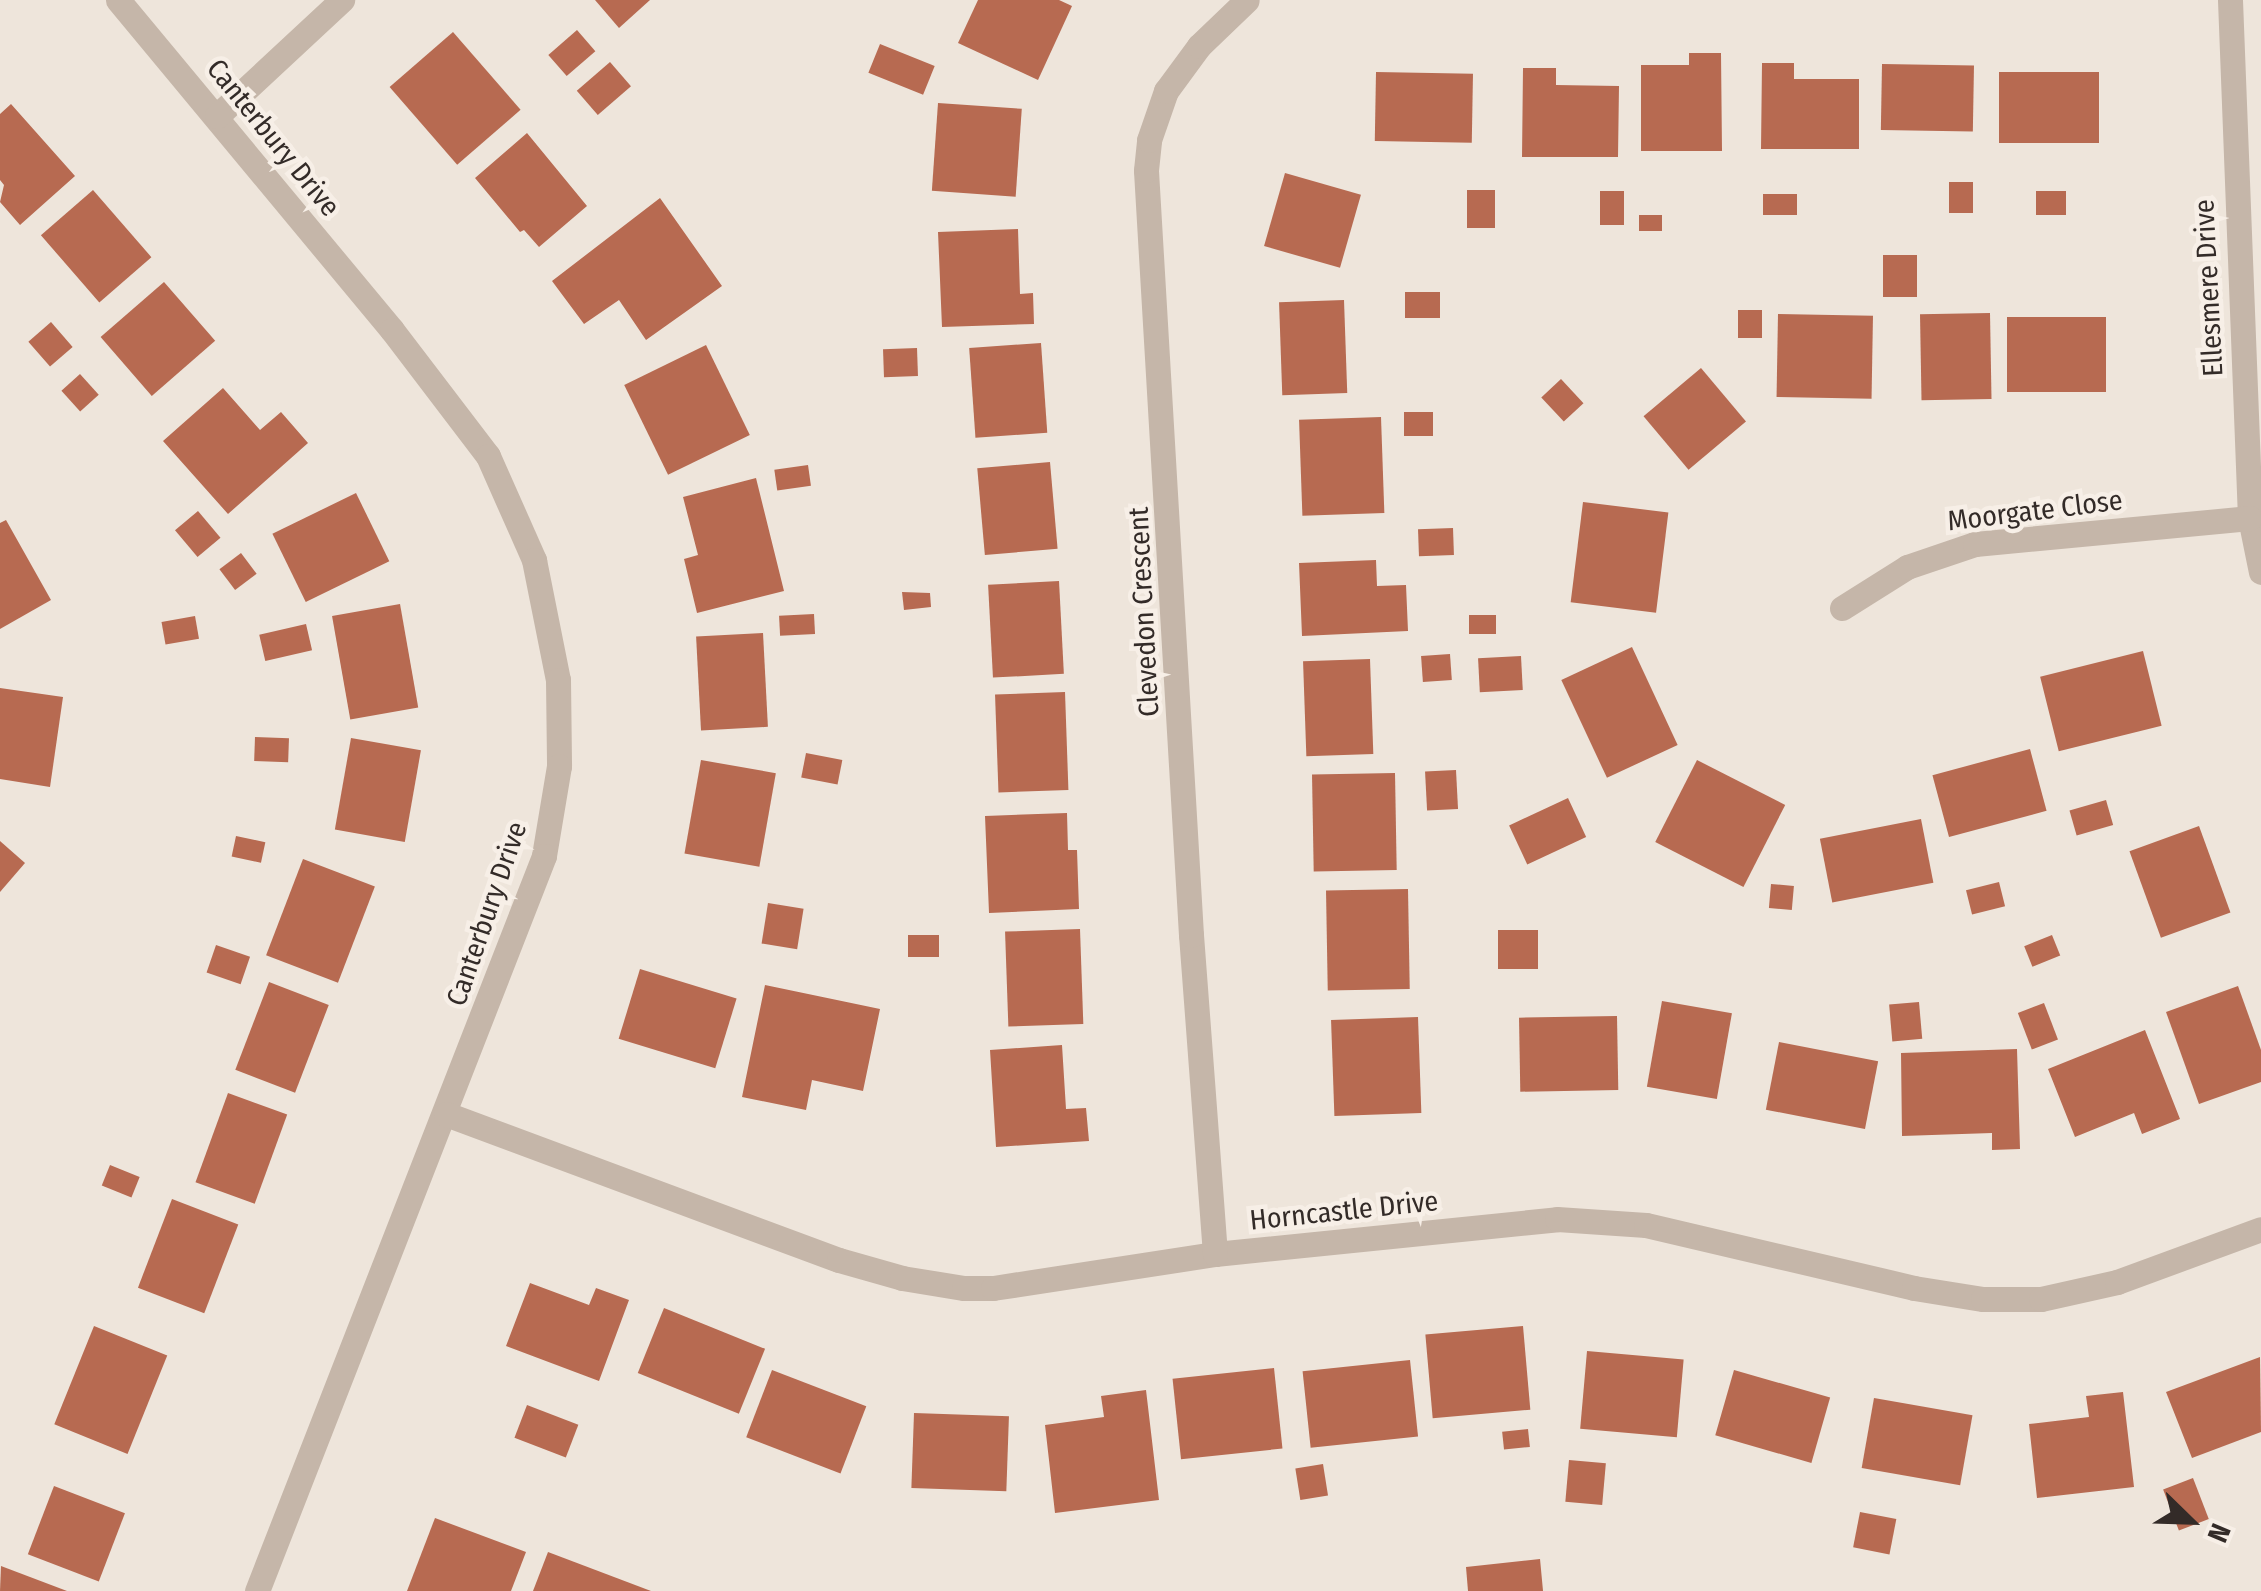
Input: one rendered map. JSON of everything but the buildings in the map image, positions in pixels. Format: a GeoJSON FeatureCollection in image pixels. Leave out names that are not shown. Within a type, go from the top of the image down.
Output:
{"type":"FeatureCollection","features":[{"type":"Feature","properties":{"kind":"street","name":"Canterbury Drive"},"geometry":{"type":"LineString","coordinates":[[118,0],[470,429],[514,509],[549,618],[560,703],[554,810],[536,879],[258,1591]]}},
{"type":"Feature","properties":{"kind":"street"},"geometry":{"type":"LineString","coordinates":[[217,116],[342,0]]}},
{"type":"Feature","properties":{"kind":"street","name":"Clevedon Crescent"},"geometry":{"type":"LineString","coordinates":[[1216,1254],[1191,935],[1146,170],[1149,140],[1166,91],[1198,46],[1247,0]]}},
{"type":"Feature","properties":{"kind":"street","name":"Ellesmere Drive"},"geometry":{"type":"LineString","coordinates":[[2230,0],[2250,518],[2261,572]]}},
{"type":"Feature","properties":{"kind":"street","name":"Moorgate Close"},"geometry":{"type":"LineString","coordinates":[[1842,608],[1907,567],[1975,544],[2250,518]]}},
{"type":"Feature","properties":{"kind":"street","name":"Horncastle Drive"},"geometry":{"type":"LineString","coordinates":[[446,1114],[839,1260],[930,1283],[993,1288],[1216,1254],[1556,1220],[1646,1225],[1914,1288],[1983,1300],[2041,1299],[2117,1282],[2261,1229]]}}]}
